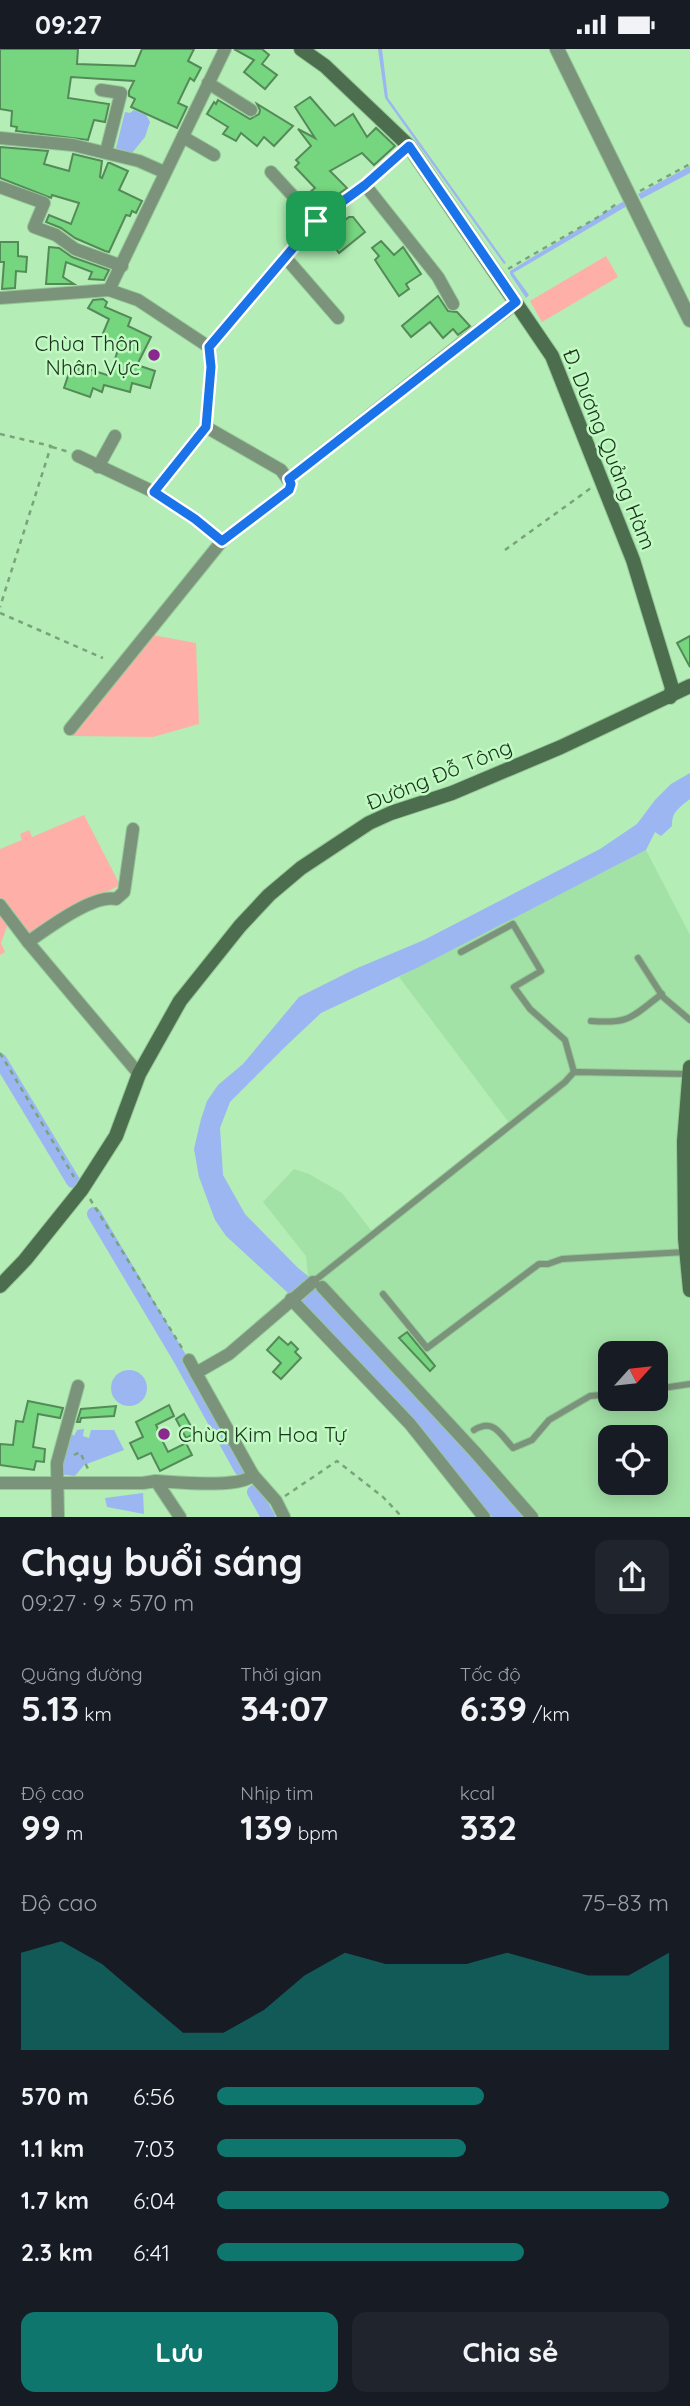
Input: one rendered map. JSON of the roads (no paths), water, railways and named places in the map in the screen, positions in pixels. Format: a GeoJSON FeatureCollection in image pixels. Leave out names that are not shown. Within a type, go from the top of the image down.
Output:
{"type":"FeatureCollection","features":[{"type":"Feature","properties":{"kind":"main road","name":"Đ. Dương Quảng Hàm"},"geometry":{"type":"LineString","coordinates":[[301,49],[325,67],[409,146],[552,356],[633,560],[672,688],[670,697]]}},
{"type":"Feature","properties":{"kind":"main road","name":"Đường Đỗ Tông"},"geometry":{"type":"LineString","coordinates":[[0,1286],[25,1260],[82,1189],[116,1136],[139,1074],[180,1002],[240,926],[269,895],[348,836],[391,813],[467,787],[561,747],[690,686]]}},
{"type":"Feature","properties":{"kind":"main road"},"geometry":{"type":"LineString","coordinates":[[689,1070],[687,1242],[690,1290]]}},
{"type":"Feature","properties":{"kind":"street"},"geometry":{"type":"LineString","coordinates":[[109,290],[225,49]]}},
{"type":"Feature","properties":{"kind":"street"},"geometry":{"type":"LineString","coordinates":[[557,49],[690,320]]}},
{"type":"Feature","properties":{"kind":"street"},"geometry":{"type":"LineString","coordinates":[[208,83],[251,110]]}},
{"type":"Feature","properties":{"kind":"street"},"geometry":{"type":"LineString","coordinates":[[101,90],[121,93],[106,152]]}},
{"type":"Feature","properties":{"kind":"street"},"geometry":{"type":"LineString","coordinates":[[183,137],[214,155]]}},
{"type":"Feature","properties":{"kind":"street"},"geometry":{"type":"LineString","coordinates":[[0,138],[73,145],[139,161],[164,172]]}},
{"type":"Feature","properties":{"kind":"street"},"geometry":{"type":"LineString","coordinates":[[154,492],[206,427],[211,367],[209,347],[316,221],[365,185],[409,146]]}},
{"type":"Feature","properties":{"kind":"street"},"geometry":{"type":"LineString","coordinates":[[271,172],[316,221]]}},
{"type":"Feature","properties":{"kind":"street"},"geometry":{"type":"LineString","coordinates":[[365,185],[438,277],[453,304]]}},
{"type":"Feature","properties":{"kind":"street"},"geometry":{"type":"LineString","coordinates":[[0,187],[44,203],[34,227],[56,236],[75,249],[122,266]]}},
{"type":"Feature","properties":{"kind":"street"},"geometry":{"type":"LineString","coordinates":[[285,257],[338,318]]}},
{"type":"Feature","properties":{"kind":"street"},"geometry":{"type":"LineString","coordinates":[[0,297],[109,290],[138,300],[209,347]]}},
{"type":"Feature","properties":{"kind":"street"},"geometry":{"type":"LineString","coordinates":[[289,479],[516,302]]}},
{"type":"Feature","properties":{"kind":"street"},"geometry":{"type":"LineString","coordinates":[[69,729],[222,541],[289,490],[289,479],[281,470],[206,427]]}},
{"type":"Feature","properties":{"kind":"street"},"geometry":{"type":"LineString","coordinates":[[98,467],[115,436]]}},
{"type":"Feature","properties":{"kind":"street"},"geometry":{"type":"LineString","coordinates":[[78,456],[154,492],[222,541]]}},
{"type":"Feature","properties":{"kind":"street"},"geometry":{"type":"LineString","coordinates":[[28,942],[58,922],[107,897],[121,901],[133,829]]}},
{"type":"Feature","properties":{"kind":"street"},"geometry":{"type":"LineString","coordinates":[[0,905],[139,1074]]}},
{"type":"Feature","properties":{"kind":"street"},"geometry":{"type":"LineString","coordinates":[[196,1373],[229,1354],[292,1298],[317,1284],[466,1442],[532,1517]]}},
{"type":"Feature","properties":{"kind":"street"},"geometry":{"type":"LineString","coordinates":[[292,1298],[410,1424],[484,1517]]}},
{"type":"Feature","properties":{"kind":"street"},"geometry":{"type":"LineString","coordinates":[[190,1360],[253,1475],[276,1501],[284,1517]]}},
{"type":"Feature","properties":{"kind":"street"},"geometry":{"type":"LineString","coordinates":[[58,1517],[58,1455],[78,1385]]}},
{"type":"Feature","properties":{"kind":"street"},"geometry":{"type":"LineString","coordinates":[[0,1483],[224,1483],[248,1480],[253,1475]]}},
{"type":"Feature","properties":{"kind":"street"},"geometry":{"type":"LineString","coordinates":[[156,1482],[180,1517]]}},
{"type":"Feature","properties":{"kind":"lane"},"geometry":{"type":"LineString","coordinates":[[461,952],[513,924],[541,971],[514,987],[530,1009],[565,1039],[574,1072]]}},
{"type":"Feature","properties":{"kind":"lane"},"geometry":{"type":"LineString","coordinates":[[638,958],[662,994],[690,1020]]}},
{"type":"Feature","properties":{"kind":"lane"},"geometry":{"type":"LineString","coordinates":[[591,1021],[627,1020],[662,994]]}},
{"type":"Feature","properties":{"kind":"lane"},"geometry":{"type":"LineString","coordinates":[[317,1284],[574,1072],[689,1070]]}},
{"type":"Feature","properties":{"kind":"lane"},"geometry":{"type":"LineString","coordinates":[[383,1294],[427,1348],[539,1264],[687,1242]]}},
{"type":"Feature","properties":{"kind":"lane"},"geometry":{"type":"LineString","coordinates":[[668,1387],[690,1384]]}},
{"type":"Feature","properties":{"kind":"lane"},"geometry":{"type":"LineString","coordinates":[[474,1430],[484,1424],[490,1425],[513,1448],[532,1440],[549,1420],[590,1396],[598,1395]]}},
{"type":"Feature","properties":{"kind":"water"},"geometry":{"type":"Polygon","coordinates":[[[378,49],[382,49],[388,98],[506,263],[504,264],[385,98],[378,49]]]}},
{"type":"Feature","properties":{"kind":"water"},"geometry":{"type":"Polygon","coordinates":[[[134,110],[146,115],[150,122],[145,137],[132,153],[116,148],[125,112],[134,110]]]}},
{"type":"Feature","properties":{"kind":"water"},"geometry":{"type":"Polygon","coordinates":[[[690,166],[690,173],[641,199],[638,194],[690,166]]]}},
{"type":"Feature","properties":{"kind":"water"},"geometry":{"type":"Polygon","coordinates":[[[624,201],[627,206],[513,273],[529,295],[526,298],[510,271],[624,201]]]}},
{"type":"Feature","properties":{"kind":"water"},"geometry":{"type":"Polygon","coordinates":[[[690,773],[690,799],[675,813],[672,826],[661,836],[655,832],[646,850],[419,967],[321,1013],[230,1102],[220,1128],[223,1175],[245,1214],[308,1276],[526,1517],[492,1517],[288,1293],[226,1236],[215,1220],[199,1177],[194,1149],[201,1119],[207,1101],[218,1085],[243,1064],[299,997],[355,969],[424,940],[600,849],[637,824],[671,784],[690,773]]]}},
{"type":"Feature","properties":{"kind":"water"},"geometry":{"type":"Polygon","coordinates":[[[129,1370],[142,1375],[147,1388],[142,1401],[129,1406],[116,1401],[111,1388],[116,1375],[129,1370]]]}},
{"type":"Feature","properties":{"kind":"water"},"geometry":{"type":"Polygon","coordinates":[[[84,1429],[83,1436],[89,1438],[91,1430],[114,1430],[124,1450],[84,1465],[75,1476],[59,1474],[71,1433],[74,1436],[77,1430],[84,1429]]]}},
{"type":"Feature","properties":{"kind":"water"},"geometry":{"type":"Polygon","coordinates":[[[143,1493],[144,1514],[107,1507],[105,1498],[143,1493]]]}},
{"type":"Feature","properties":{"kind":"waterway"},"geometry":{"type":"LineString","coordinates":[[0,1060],[73,1181]]}},
{"type":"Feature","properties":{"kind":"waterway"},"geometry":{"type":"LineString","coordinates":[[94,1214],[182,1362],[241,1469]]}},
{"type":"Feature","properties":{"kind":"waterway"},"geometry":{"type":"LineString","coordinates":[[254,1492],[268,1517]]}},
{"type":"Feature","properties":{"kind":"place","name":"Chùa Thôn Nhân Vực"},"geometry":{"type":"Point","coordinates":[154,355]}},
{"type":"Feature","properties":{"kind":"place","name":"Chùa Kim Hoa Tự"},"geometry":{"type":"Point","coordinates":[164,1434]}}]}
